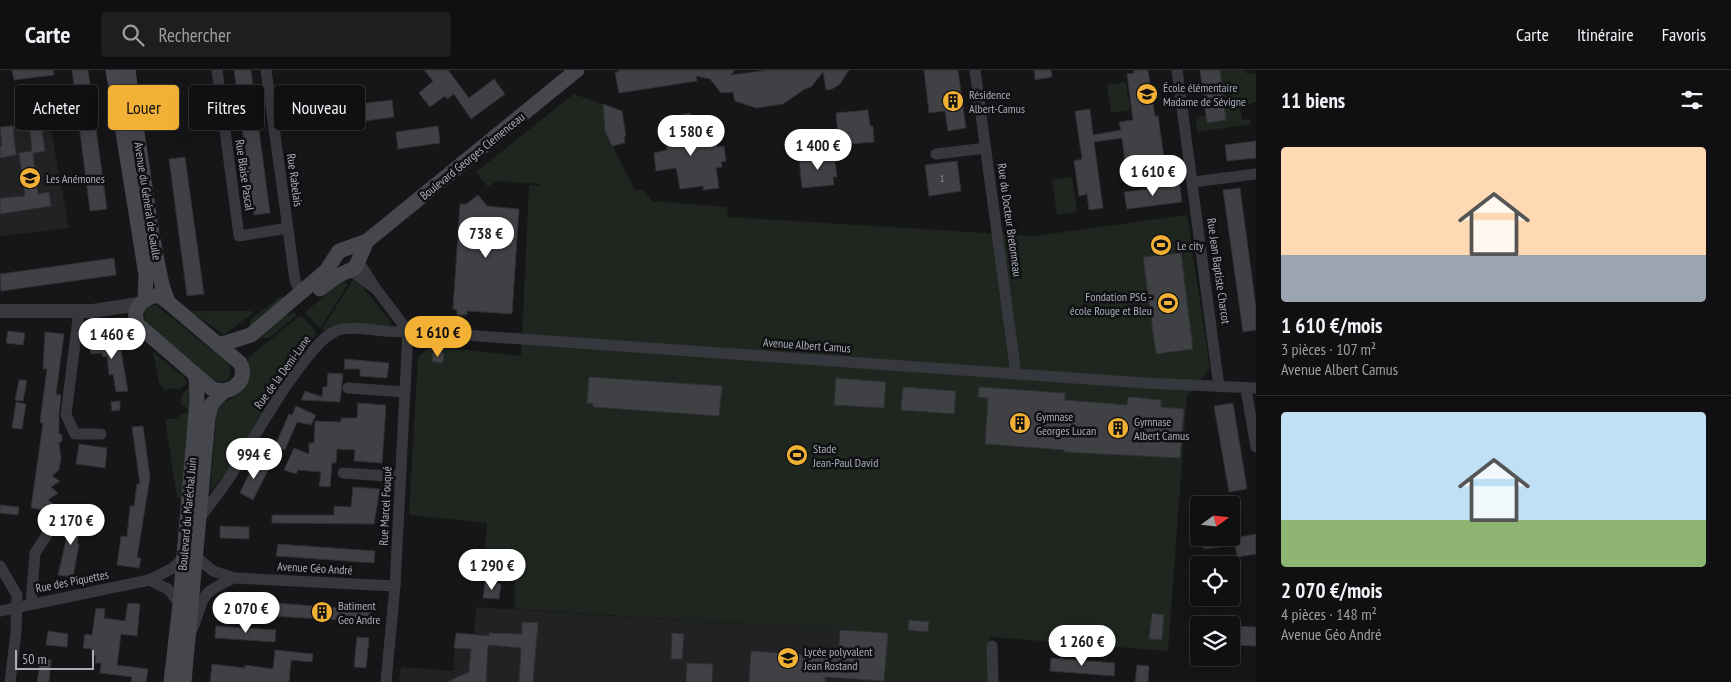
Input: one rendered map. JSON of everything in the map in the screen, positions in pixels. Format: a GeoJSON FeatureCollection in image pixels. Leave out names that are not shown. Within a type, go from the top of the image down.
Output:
{"type":"FeatureCollection","features":[{"type":"Feature","properties":{"kind":"main road","name":"Avenue du Général de Gaulle"},"geometry":{"type":"LineString","coordinates":[[113,70],[146,275],[142,302],[136,315],[137,322]]}},
{"type":"Feature","properties":{"kind":"main road","name":"Avenue du Général de Gaulle"},"geometry":{"type":"LineString","coordinates":[[128,70],[149,215],[162,285],[168,302]]}},
{"type":"Feature","properties":{"kind":"main road","name":"Boulevard Georges Clemenceau"},"geometry":{"type":"LineString","coordinates":[[340,252],[367,241],[574,71]]}},
{"type":"Feature","properties":{"kind":"main road","name":"Boulevard Georges Clemenceau"},"geometry":{"type":"LineString","coordinates":[[353,265],[367,241]]}},
{"type":"Feature","properties":{"kind":"main road"},"geometry":{"type":"LineString","coordinates":[[219,345],[251,335],[329,268],[340,252]]}},
{"type":"Feature","properties":{"kind":"main road"},"geometry":{"type":"LineString","coordinates":[[340,252],[339,267],[353,265]]}},
{"type":"Feature","properties":{"kind":"main road"},"geometry":{"type":"LineString","coordinates":[[270,319],[295,308],[331,279],[353,265]]}},
{"type":"Feature","properties":{"kind":"main road"},"geometry":{"type":"LineString","coordinates":[[142,302],[157,296],[168,302],[242,366]]}},
{"type":"Feature","properties":{"kind":"main road"},"geometry":{"type":"LineString","coordinates":[[137,322],[196,376],[215,390],[223,392]]}},
{"type":"Feature","properties":{"kind":"main road","name":"Boulevard du Maréchal Juin"},"geometry":{"type":"LineString","coordinates":[[171,682],[180,604],[200,519],[209,409],[223,392],[231,390],[238,384],[241,377],[244,348],[251,335]]}},
{"type":"Feature","properties":{"kind":"main road","name":"Boulevard du Maréchal Juin"},"geometry":{"type":"LineString","coordinates":[[184,682],[189,637],[190,557],[197,400],[196,376]]}},
{"type":"Feature","properties":{"kind":"street","name":"Rue Blaise Pascal"},"geometry":{"type":"LineString","coordinates":[[217,70],[239,236],[288,228]]}},
{"type":"Feature","properties":{"kind":"street","name":"Rue Rabelais"},"geometry":{"type":"LineString","coordinates":[[266,70],[294,280],[300,292]]}},
{"type":"Feature","properties":{"kind":"street","name":"Rue du Docteur Bretonneau"},"geometry":{"type":"LineString","coordinates":[[975,70],[1016,374]]}},
{"type":"Feature","properties":{"kind":"street","name":"Rue Jean Baptiste Charcot"},"geometry":{"type":"LineString","coordinates":[[1177,70],[1220,387]]}},
{"type":"Feature","properties":{"kind":"street"},"geometry":{"type":"LineString","coordinates":[[936,154],[986,148]]}},
{"type":"Feature","properties":{"kind":"street"},"geometry":{"type":"LineString","coordinates":[[1193,182],[1256,174]]}},
{"type":"Feature","properties":{"kind":"street"},"geometry":{"type":"LineString","coordinates":[[353,265],[376,289],[408,331]]}},
{"type":"Feature","properties":{"kind":"street"},"geometry":{"type":"LineString","coordinates":[[0,311],[86,311],[142,302]]}},
{"type":"Feature","properties":{"kind":"street"},"geometry":{"type":"LineString","coordinates":[[86,311],[137,322]]}},
{"type":"Feature","properties":{"kind":"street"},"geometry":{"type":"LineString","coordinates":[[86,311],[66,415],[75,434],[101,434]]}},
{"type":"Feature","properties":{"kind":"street","name":"Rue de la Demi-Lune"},"geometry":{"type":"LineString","coordinates":[[200,519],[231,475],[280,397],[320,342],[336,331],[350,329],[395,333],[408,331]]}},
{"type":"Feature","properties":{"kind":"street","name":"Avenue Albert Camus"},"geometry":{"type":"LineString","coordinates":[[408,331],[1016,374],[1251,388]]}},
{"type":"Feature","properties":{"kind":"street","name":"Rue Marcel Fouqué"},"geometry":{"type":"LineString","coordinates":[[386,682],[395,586],[408,331]]}},
{"type":"Feature","properties":{"kind":"street"},"geometry":{"type":"LineString","coordinates":[[348,388],[405,392]]}},
{"type":"Feature","properties":{"kind":"street"},"geometry":{"type":"LineString","coordinates":[[1251,388],[1256,447]]}},
{"type":"Feature","properties":{"kind":"street"},"geometry":{"type":"LineString","coordinates":[[343,473],[400,477]]}},
{"type":"Feature","properties":{"kind":"street"},"geometry":{"type":"LineString","coordinates":[[31,603],[35,553],[61,514]]}},
{"type":"Feature","properties":{"kind":"street","name":"Avenue Géo André"},"geometry":{"type":"LineString","coordinates":[[190,557],[213,570],[234,578],[395,586]]}},
{"type":"Feature","properties":{"kind":"street","name":"Rue des Piquettes"},"geometry":{"type":"LineString","coordinates":[[0,611],[31,603],[149,580],[190,557]]}},
{"type":"Feature","properties":{"kind":"street"},"geometry":{"type":"LineString","coordinates":[[0,566],[17,595],[10,682]]}},
{"type":"Feature","properties":{"kind":"street","name":"Avenue Géo André"},"geometry":{"type":"LineString","coordinates":[[189,637],[205,594],[214,587],[234,578]]}},
{"type":"Feature","properties":{"kind":"street"},"geometry":{"type":"LineString","coordinates":[[149,580],[168,589],[180,604]]}},
{"type":"Feature","properties":{"kind":"street"},"geometry":{"type":"LineString","coordinates":[[992,646],[993,682]]}},
{"type":"Feature","properties":{"kind":"shaded area"},"geometry":{"type":"Polygon","coordinates":[[[1219,70],[1246,70],[1247,74],[1256,73],[1256,102],[1240,107],[1242,120],[1250,119],[1251,124],[1197,132],[1196,117],[1206,116],[1207,123],[1225,120],[1219,70]]]}},
{"type":"Feature","properties":{"kind":"shaded area"},"geometry":{"type":"Polygon","coordinates":[[[1126,82],[1130,110],[1111,113],[1107,85],[1126,82]]]}},
{"type":"Feature","properties":{"kind":"shaded area","name":"Stade Jean-Paul David"},"geometry":{"type":"Polygon","coordinates":[[[574,94],[603,104],[605,131],[635,190],[644,190],[652,201],[727,207],[728,217],[1034,236],[1187,215],[1210,368],[1187,395],[1168,651],[989,637],[989,682],[885,682],[887,633],[515,609],[515,574],[483,569],[487,523],[409,515],[418,357],[431,346],[521,356],[529,185],[539,186],[539,184],[496,181],[488,187],[476,172],[574,94]]]}},
{"type":"Feature","properties":{"kind":"shaded area","name":"Les Anémones"},"geometry":{"type":"Polygon","coordinates":[[[15,125],[15,130],[51,130],[69,228],[0,236],[0,127],[15,125]]]}},
{"type":"Feature","properties":{"kind":"shaded area"},"geometry":{"type":"Polygon","coordinates":[[[1072,177],[1077,212],[1057,215],[1052,180],[1072,177]]]}},
{"type":"Feature","properties":{"kind":"shaded area"},"geometry":{"type":"Polygon","coordinates":[[[353,280],[361,285],[391,322],[390,326],[345,323],[324,331],[322,329],[353,280]]]}},
{"type":"Feature","properties":{"kind":"shaded area"},"geometry":{"type":"Polygon","coordinates":[[[343,281],[348,284],[320,329],[305,312],[343,281]]]}},
{"type":"Feature","properties":{"kind":"shaded area"},"geometry":{"type":"Polygon","coordinates":[[[281,296],[286,300],[250,329],[250,320],[281,296]]]}},
{"type":"Feature","properties":{"kind":"shaded area"},"geometry":{"type":"Polygon","coordinates":[[[156,305],[228,363],[231,369],[228,380],[221,382],[213,380],[145,322],[144,311],[149,306],[156,305]]]}},
{"type":"Feature","properties":{"kind":"shaded area"},"geometry":{"type":"Polygon","coordinates":[[[191,311],[251,311],[253,313],[224,335],[191,311]]]}},
{"type":"Feature","properties":{"kind":"shaded area"},"geometry":{"type":"Polygon","coordinates":[[[294,312],[297,315],[269,338],[256,338],[281,317],[294,312]]]}},
{"type":"Feature","properties":{"kind":"shaded area"},"geometry":{"type":"Polygon","coordinates":[[[301,315],[317,333],[276,391],[229,469],[210,492],[217,410],[244,388],[247,380],[249,357],[301,315]]]}},
{"type":"Feature","properties":{"kind":"shaded area"},"geometry":{"type":"Polygon","coordinates":[[[153,352],[183,376],[187,383],[179,390],[171,388],[165,390],[159,383],[153,352]]]}},
{"type":"Feature","properties":{"kind":"shaded area"},"geometry":{"type":"Polygon","coordinates":[[[189,388],[189,410],[181,405],[182,394],[189,388]]]}},
{"type":"Feature","properties":{"kind":"shaded area"},"geometry":{"type":"Polygon","coordinates":[[[185,412],[189,414],[181,499],[177,498],[165,419],[175,419],[185,412]]]}},
{"type":"Feature","properties":{"kind":"shaded area"},"geometry":{"type":"Polygon","coordinates":[[[476,607],[888,633],[885,682],[399,682],[401,667],[453,671],[456,633],[474,634],[476,607]]]}},
{"type":"Feature","properties":{"kind":"building"},"geometry":{"type":"Polygon","coordinates":[[[12,70],[53,70],[54,75],[14,80],[12,70]]]}},
{"type":"Feature","properties":{"kind":"building"},"geometry":{"type":"Polygon","coordinates":[[[72,70],[88,70],[90,85],[74,85],[72,70]]]}},
{"type":"Feature","properties":{"kind":"building"},"geometry":{"type":"Polygon","coordinates":[[[234,70],[251,70],[253,85],[236,85],[234,70]]]}},
{"type":"Feature","properties":{"kind":"building"},"geometry":{"type":"Polygon","coordinates":[[[424,70],[448,70],[469,98],[494,79],[505,94],[471,119],[454,94],[447,99],[445,96],[430,107],[419,93],[433,81],[424,70]]]}},
{"type":"Feature","properties":{"kind":"building"},"geometry":{"type":"Polygon","coordinates":[[[621,70],[735,70],[731,75],[768,70],[849,70],[840,84],[832,89],[826,90],[823,72],[811,87],[783,104],[756,108],[735,101],[733,92],[721,93],[710,79],[696,76],[697,81],[619,93],[615,73],[621,70]]]}},
{"type":"Feature","properties":{"kind":"building","name":"Résidence Albert-Camus"},"geometry":{"type":"Polygon","coordinates":[[[924,70],[958,70],[966,128],[948,131],[945,111],[929,113],[924,70]]]}},
{"type":"Feature","properties":{"kind":"building"},"geometry":{"type":"Polygon","coordinates":[[[1034,70],[1051,70],[1052,77],[1035,80],[1034,70]]]}},
{"type":"Feature","properties":{"kind":"building"},"geometry":{"type":"Polygon","coordinates":[[[1134,70],[1148,70],[1155,116],[1158,116],[1164,157],[1125,162],[1122,138],[1094,142],[1103,208],[1089,210],[1087,194],[1079,196],[1074,161],[1082,159],[1075,111],[1090,109],[1093,135],[1121,130],[1119,122],[1133,120],[1127,74],[1134,73],[1134,70]]]}},
{"type":"Feature","properties":{"kind":"building"},"geometry":{"type":"Polygon","coordinates":[[[1200,70],[1220,70],[1226,120],[1207,123],[1200,70]]]}},
{"type":"Feature","properties":{"kind":"building"},"geometry":{"type":"Polygon","coordinates":[[[392,100],[394,117],[365,121],[365,103],[392,100]]]}},
{"type":"Feature","properties":{"kind":"building"},"geometry":{"type":"Polygon","coordinates":[[[603,104],[622,111],[626,136],[624,137],[625,143],[612,146],[605,131],[603,104]]]}},
{"type":"Feature","properties":{"kind":"building"},"geometry":{"type":"Polygon","coordinates":[[[868,110],[870,126],[873,126],[874,142],[839,145],[836,113],[868,110]]]}},
{"type":"Feature","properties":{"kind":"building"},"geometry":{"type":"Polygon","coordinates":[[[690,113],[694,136],[707,135],[709,144],[717,143],[717,147],[724,146],[726,161],[721,162],[722,167],[716,168],[719,188],[703,190],[703,186],[680,189],[676,168],[656,171],[654,153],[667,150],[664,129],[681,127],[679,115],[690,113]]]}},
{"type":"Feature","properties":{"kind":"building"},"geometry":{"type":"Polygon","coordinates":[[[13,126],[16,155],[0,158],[0,146],[2,146],[0,127],[13,126]]]}},
{"type":"Feature","properties":{"kind":"building"},"geometry":{"type":"Polygon","coordinates":[[[438,126],[440,143],[398,149],[396,132],[438,126]]]}},
{"type":"Feature","properties":{"kind":"building"},"geometry":{"type":"Polygon","coordinates":[[[30,130],[42,130],[45,151],[33,153],[38,194],[49,192],[51,206],[0,214],[0,198],[25,196],[19,153],[32,151],[30,130]]]}},
{"type":"Feature","properties":{"kind":"building"},"geometry":{"type":"Polygon","coordinates":[[[80,130],[96,130],[107,209],[90,211],[80,130]]]}},
{"type":"Feature","properties":{"kind":"building"},"geometry":{"type":"Polygon","coordinates":[[[242,130],[259,130],[270,213],[254,215],[242,130]]]}},
{"type":"Feature","properties":{"kind":"building"},"geometry":{"type":"Polygon","coordinates":[[[1256,141],[1256,158],[1227,161],[1225,145],[1256,141]]]}},
{"type":"Feature","properties":{"kind":"building"},"geometry":{"type":"Polygon","coordinates":[[[834,154],[837,177],[833,177],[834,185],[802,188],[799,159],[834,154]]]}},
{"type":"Feature","properties":{"kind":"building"},"geometry":{"type":"Polygon","coordinates":[[[185,157],[204,294],[187,296],[169,159],[185,157]]]}},
{"type":"Feature","properties":{"kind":"building"},"geometry":{"type":"Polygon","coordinates":[[[957,161],[961,191],[929,196],[925,165],[957,161]]]}},
{"type":"Feature","properties":{"kind":"building"},"geometry":{"type":"Polygon","coordinates":[[[1180,185],[1182,202],[1127,209],[1124,192],[1180,185]]]}},
{"type":"Feature","properties":{"kind":"building"},"geometry":{"type":"Polygon","coordinates":[[[1240,188],[1256,307],[1256,330],[1243,332],[1223,190],[1240,188]]]}},
{"type":"Feature","properties":{"kind":"building"},"geometry":{"type":"Polygon","coordinates":[[[478,195],[487,206],[519,209],[512,314],[467,311],[467,315],[457,315],[457,310],[453,309],[460,204],[466,204],[478,195]]]}},
{"type":"Feature","properties":{"kind":"building","name":"Fondation PSG - école Rouge et Bleu"},"geometry":{"type":"Polygon","coordinates":[[[1181,253],[1193,349],[1156,354],[1143,257],[1181,253]]]}},
{"type":"Feature","properties":{"kind":"building"},"geometry":{"type":"Polygon","coordinates":[[[114,258],[116,275],[1,291],[0,274],[114,258]]]}},
{"type":"Feature","properties":{"kind":"building"},"geometry":{"type":"Polygon","coordinates":[[[8,331],[25,333],[23,345],[6,343],[8,331]]]}},
{"type":"Feature","properties":{"kind":"building"},"geometry":{"type":"Polygon","coordinates":[[[45,332],[64,334],[56,394],[61,395],[59,434],[62,434],[62,441],[59,443],[61,458],[59,470],[52,476],[60,481],[51,487],[58,493],[48,500],[56,506],[52,511],[31,508],[43,423],[40,422],[47,369],[43,369],[45,332]]]}},
{"type":"Feature","properties":{"kind":"building"},"geometry":{"type":"Polygon","coordinates":[[[119,339],[128,391],[116,392],[113,374],[109,375],[107,356],[103,357],[102,353],[91,354],[89,341],[119,339]]]}},
{"type":"Feature","properties":{"kind":"building"},"geometry":{"type":"Polygon","coordinates":[[[433,352],[444,353],[443,363],[432,362],[433,352]]]}},
{"type":"Feature","properties":{"kind":"building"},"geometry":{"type":"Polygon","coordinates":[[[345,359],[389,363],[387,378],[360,376],[360,369],[344,369],[345,359]]]}},
{"type":"Feature","properties":{"kind":"building"},"geometry":{"type":"Polygon","coordinates":[[[328,373],[343,374],[340,402],[301,400],[305,391],[322,397],[323,387],[327,387],[328,373]]]}},
{"type":"Feature","properties":{"kind":"building"},"geometry":{"type":"Polygon","coordinates":[[[589,377],[722,386],[719,416],[593,407],[593,404],[587,403],[589,377]]]}},
{"type":"Feature","properties":{"kind":"building"},"geometry":{"type":"Polygon","coordinates":[[[836,378],[886,382],[884,408],[834,405],[836,378]]]}},
{"type":"Feature","properties":{"kind":"building"},"geometry":{"type":"Polygon","coordinates":[[[19,380],[27,380],[23,401],[15,400],[19,380]]]}},
{"type":"Feature","properties":{"kind":"building"},"geometry":{"type":"Polygon","coordinates":[[[903,387],[956,391],[954,414],[901,410],[903,387]]]}},
{"type":"Feature","properties":{"kind":"building"},"geometry":{"type":"Polygon","coordinates":[[[979,387],[1065,393],[1065,400],[1127,405],[1128,397],[1161,400],[1161,407],[1184,409],[1180,458],[1064,452],[1064,450],[985,444],[988,398],[978,397],[979,387]]]}},
{"type":"Feature","properties":{"kind":"building"},"geometry":{"type":"Polygon","coordinates":[[[120,401],[120,410],[112,411],[111,402],[120,401]]]}},
{"type":"Feature","properties":{"kind":"building"},"geometry":{"type":"Polygon","coordinates":[[[16,402],[26,404],[22,429],[12,428],[16,402]]]}},
{"type":"Feature","properties":{"kind":"building"},"geometry":{"type":"Polygon","coordinates":[[[358,403],[386,405],[382,463],[354,461],[355,450],[337,449],[336,463],[332,463],[330,487],[319,486],[321,472],[298,470],[296,474],[284,470],[294,448],[309,454],[309,443],[314,443],[315,421],[341,422],[341,418],[357,418],[358,403]]]}},
{"type":"Feature","properties":{"kind":"building"},"geometry":{"type":"Polygon","coordinates":[[[1233,403],[1247,489],[1229,492],[1214,406],[1233,403]]]}},
{"type":"Feature","properties":{"kind":"building"},"geometry":{"type":"Polygon","coordinates":[[[296,406],[316,415],[311,425],[297,422],[285,450],[275,446],[289,414],[292,415],[296,406]]]}},
{"type":"Feature","properties":{"kind":"building"},"geometry":{"type":"Polygon","coordinates":[[[143,426],[150,477],[137,558],[141,558],[139,568],[117,565],[121,536],[127,537],[130,506],[134,506],[137,484],[140,484],[132,427],[143,426]]]}},
{"type":"Feature","properties":{"kind":"building"},"geometry":{"type":"Polygon","coordinates":[[[79,444],[107,448],[105,468],[76,464],[79,444]]]}},
{"type":"Feature","properties":{"kind":"building"},"geometry":{"type":"Polygon","coordinates":[[[255,461],[269,468],[253,500],[240,493],[255,461]]]}},
{"type":"Feature","properties":{"kind":"building"},"geometry":{"type":"Polygon","coordinates":[[[353,487],[380,489],[374,524],[272,523],[272,515],[334,515],[334,506],[351,507],[353,487]]]}},
{"type":"Feature","properties":{"kind":"building"},"geometry":{"type":"Polygon","coordinates":[[[0,505],[19,507],[18,515],[0,513],[0,505]]]}},
{"type":"Feature","properties":{"kind":"building"},"geometry":{"type":"Polygon","coordinates":[[[72,514],[85,516],[84,528],[80,527],[73,577],[58,575],[72,514]]]}},
{"type":"Feature","properties":{"kind":"building"},"geometry":{"type":"Polygon","coordinates":[[[220,526],[249,527],[249,539],[220,538],[220,526]]]}},
{"type":"Feature","properties":{"kind":"building"},"geometry":{"type":"Polygon","coordinates":[[[1256,534],[1256,554],[1237,556],[1235,546],[1240,546],[1240,537],[1256,534]]]}},
{"type":"Feature","properties":{"kind":"building"},"geometry":{"type":"Polygon","coordinates":[[[278,544],[375,551],[374,563],[276,556],[278,544]]]}},
{"type":"Feature","properties":{"kind":"building"},"geometry":{"type":"Polygon","coordinates":[[[1204,546],[1227,546],[1204,549],[1204,546]]]}},
{"type":"Feature","properties":{"kind":"building"},"geometry":{"type":"Polygon","coordinates":[[[485,582],[501,584],[499,599],[483,598],[485,582]]]}},
{"type":"Feature","properties":{"kind":"building"},"geometry":{"type":"Polygon","coordinates":[[[128,603],[140,604],[137,636],[121,634],[117,665],[148,669],[146,682],[131,682],[132,677],[100,673],[101,663],[95,663],[96,656],[92,656],[92,649],[83,648],[85,634],[92,635],[96,608],[105,609],[104,618],[125,621],[128,603]]]}},
{"type":"Feature","properties":{"kind":"building","name":"Batiment Geo Andre"},"geometry":{"type":"Polygon","coordinates":[[[274,603],[371,610],[370,622],[272,616],[274,603]]]}},
{"type":"Feature","properties":{"kind":"building"},"geometry":{"type":"Polygon","coordinates":[[[1152,613],[1164,615],[1162,640],[1149,639],[1152,613]]]}},
{"type":"Feature","properties":{"kind":"building"},"geometry":{"type":"Polygon","coordinates":[[[909,620],[929,622],[928,632],[908,630],[909,620]]]}},
{"type":"Feature","properties":{"kind":"building"},"geometry":{"type":"Polygon","coordinates":[[[522,622],[538,623],[533,682],[519,682],[521,648],[488,645],[486,682],[447,682],[469,672],[471,649],[454,648],[456,633],[489,636],[489,633],[522,634],[522,622]]]}},
{"type":"Feature","properties":{"kind":"building"},"geometry":{"type":"Polygon","coordinates":[[[216,626],[276,630],[275,642],[215,638],[216,626]]]}},
{"type":"Feature","properties":{"kind":"building"},"geometry":{"type":"Polygon","coordinates":[[[1240,626],[1256,627],[1256,646],[1240,645],[1240,626]]]}},
{"type":"Feature","properties":{"kind":"building"},"geometry":{"type":"Polygon","coordinates":[[[840,630],[888,633],[884,681],[825,677],[825,682],[749,682],[751,651],[838,657],[840,630]]]}},
{"type":"Feature","properties":{"kind":"building"},"geometry":{"type":"Polygon","coordinates":[[[48,631],[68,634],[67,647],[46,645],[48,631]]]}},
{"type":"Feature","properties":{"kind":"building"},"geometry":{"type":"Polygon","coordinates":[[[672,633],[684,634],[682,659],[671,659],[672,633]]]}},
{"type":"Feature","properties":{"kind":"building"},"geometry":{"type":"Polygon","coordinates":[[[357,637],[369,638],[366,668],[354,667],[357,637]]]}},
{"type":"Feature","properties":{"kind":"building"},"geometry":{"type":"Polygon","coordinates":[[[275,650],[313,654],[312,662],[291,660],[289,682],[210,682],[212,664],[245,668],[245,665],[273,669],[275,650]]]}},
{"type":"Feature","properties":{"kind":"building"},"geometry":{"type":"Polygon","coordinates":[[[1051,658],[1115,663],[1114,676],[1050,671],[1051,658]]]}},
{"type":"Feature","properties":{"kind":"building"},"geometry":{"type":"Polygon","coordinates":[[[41,659],[51,660],[49,682],[37,682],[41,659]]]}},
{"type":"Feature","properties":{"kind":"building"},"geometry":{"type":"Polygon","coordinates":[[[687,663],[713,664],[712,682],[686,682],[687,663]]]}},
{"type":"Feature","properties":{"kind":"building"},"geometry":{"type":"Polygon","coordinates":[[[1137,665],[1149,666],[1148,682],[1135,682],[1137,665]]]}},
{"type":"Feature","properties":{"kind":"place","name":"École élémentaire Madame de Sévigne"},"geometry":{"type":"Point","coordinates":[1147,94]}},
{"type":"Feature","properties":{"kind":"place","name":"Résidence Albert-Camus"},"geometry":{"type":"Point","coordinates":[953,101]}},
{"type":"Feature","properties":{"kind":"place","name":"Les Anémones"},"geometry":{"type":"Point","coordinates":[30,178]}},
{"type":"Feature","properties":{"kind":"place","name":"Le city"},"geometry":{"type":"Point","coordinates":[1161,245]}},
{"type":"Feature","properties":{"kind":"place","name":"Fondation PSG - école Rouge et Bleu"},"geometry":{"type":"Point","coordinates":[1168,303]}},
{"type":"Feature","properties":{"kind":"place","name":"Gymnase Georges Lucan"},"geometry":{"type":"Point","coordinates":[1020,423]}},
{"type":"Feature","properties":{"kind":"place","name":"Gymnase Albert Camus"},"geometry":{"type":"Point","coordinates":[1118,428]}},
{"type":"Feature","properties":{"kind":"place","name":"Stade Jean-Paul David"},"geometry":{"type":"Point","coordinates":[797,455]}},
{"type":"Feature","properties":{"kind":"place","name":"Batiment Geo Andre"},"geometry":{"type":"Point","coordinates":[322,612]}},
{"type":"Feature","properties":{"kind":"place","name":"Lycée polyvalent Jean Rostand"},"geometry":{"type":"Point","coordinates":[788,658]}}]}
